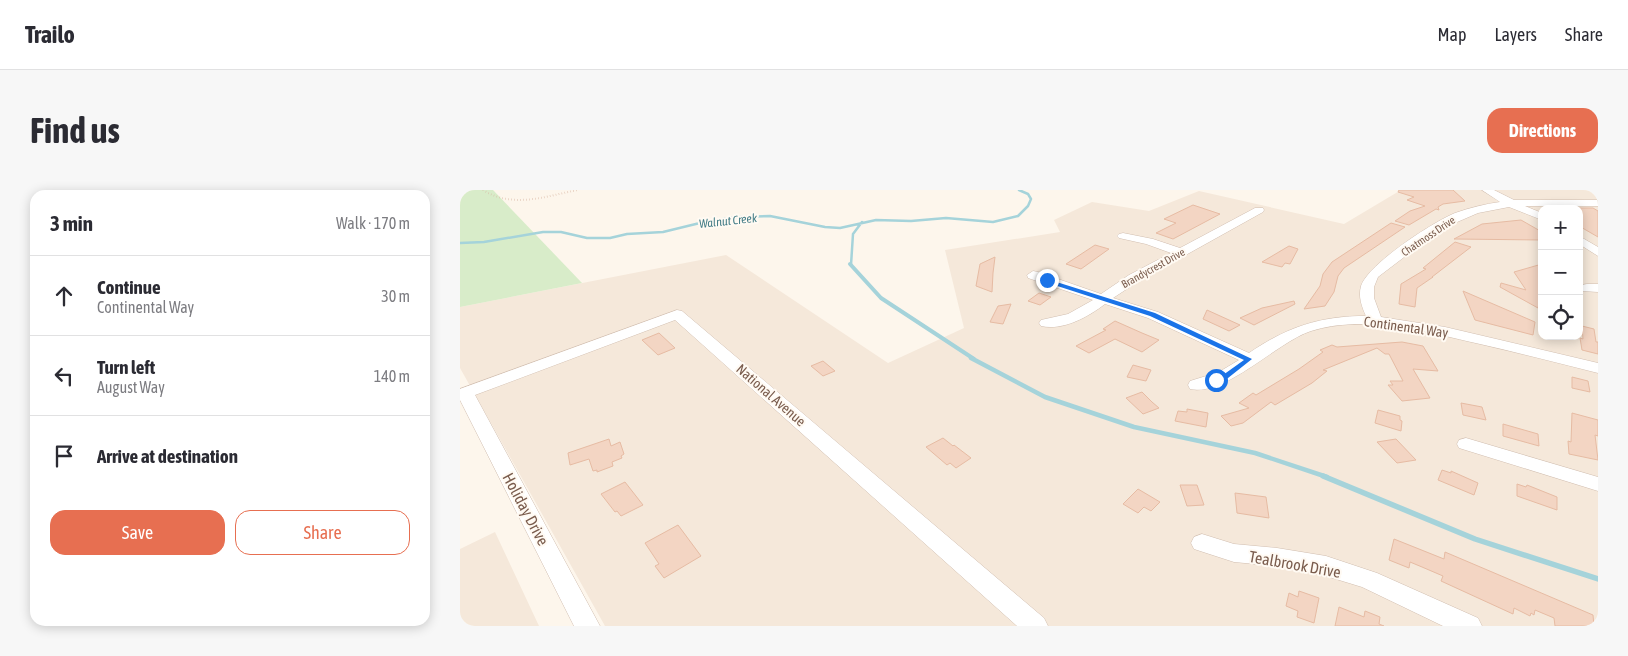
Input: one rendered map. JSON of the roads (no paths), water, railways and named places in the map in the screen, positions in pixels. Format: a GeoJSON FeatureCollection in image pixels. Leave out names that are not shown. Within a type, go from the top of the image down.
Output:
{"type":"FeatureCollection","features":[{"type":"Feature","properties":{"kind":"street"},"geometry":{"type":"LineString","coordinates":[[1487,190],[1538,215]]}},
{"type":"Feature","properties":{"kind":"street","name":"Chatmoss Drive"},"geometry":{"type":"LineString","coordinates":[[1375,320],[1365,297],[1368,282],[1377,271],[1444,222],[1468,212],[1514,204],[1598,203]]}},
{"type":"Feature","properties":{"kind":"street","name":"Brandycrest Drive"},"geometry":{"type":"LineString","coordinates":[[1046,323],[1064,322],[1079,316],[1106,299],[1131,279],[1260,210]]}},
{"type":"Feature","properties":{"kind":"street"},"geometry":{"type":"LineString","coordinates":[[1123,236],[1149,241],[1181,252]]}},
{"type":"Feature","properties":{"kind":"street"},"geometry":{"type":"LineString","coordinates":[[1583,243],[1598,252]]}},
{"type":"Feature","properties":{"kind":"street"},"geometry":{"type":"LineString","coordinates":[[1033,275],[1152,314],[1249,359]]}},
{"type":"Feature","properties":{"kind":"street","name":"National Avenue"},"geometry":{"type":"LineString","coordinates":[[465,393],[677,314],[1035,626]]}},
{"type":"Feature","properties":{"kind":"street","name":"Continental Way"},"geometry":{"type":"LineString","coordinates":[[1196,385],[1207,384],[1225,377],[1275,342],[1308,327],[1348,321],[1375,320],[1442,331],[1598,368]]}},
{"type":"Feature","properties":{"kind":"street","name":"Holiday Drive"},"geometry":{"type":"LineString","coordinates":[[465,393],[587,626]]}},
{"type":"Feature","properties":{"kind":"street"},"geometry":{"type":"LineString","coordinates":[[1466,444],[1598,484]]}},
{"type":"Feature","properties":{"kind":"street","name":"Tealbrook Drive"},"geometry":{"type":"LineString","coordinates":[[1202,543],[1234,553],[1277,557],[1326,566],[1369,580],[1469,626]]}},
{"type":"Feature","properties":{"kind":"waterway","name":"Walnut Creek"},"geometry":{"type":"LineString","coordinates":[[861,223],[876,220],[911,221],[946,218],[993,222],[1018,216],[1028,206],[1031,199],[1028,194],[1019,190]]}},
{"type":"Feature","properties":{"kind":"waterway","name":"Walnut Creek"},"geometry":{"type":"LineString","coordinates":[[460,243],[484,242],[543,232],[561,232],[587,238],[610,238],[627,234],[663,232],[704,222],[736,217],[770,216],[825,227],[840,228],[861,223]]}},
{"type":"Feature","properties":{"kind":"waterway"},"geometry":{"type":"LineString","coordinates":[[851,265],[853,234],[861,223]]}},
{"type":"Feature","properties":{"kind":"waterway"},"geometry":{"type":"LineString","coordinates":[[850,264],[881,298],[974,359]]}},
{"type":"Feature","properties":{"kind":"waterway"},"geometry":{"type":"LineString","coordinates":[[971,358],[1045,397],[1134,427],[1255,453],[1327,477]]}},
{"type":"Feature","properties":{"kind":"waterway"},"geometry":{"type":"LineString","coordinates":[[1323,476],[1475,539],[1598,579]]}}]}
